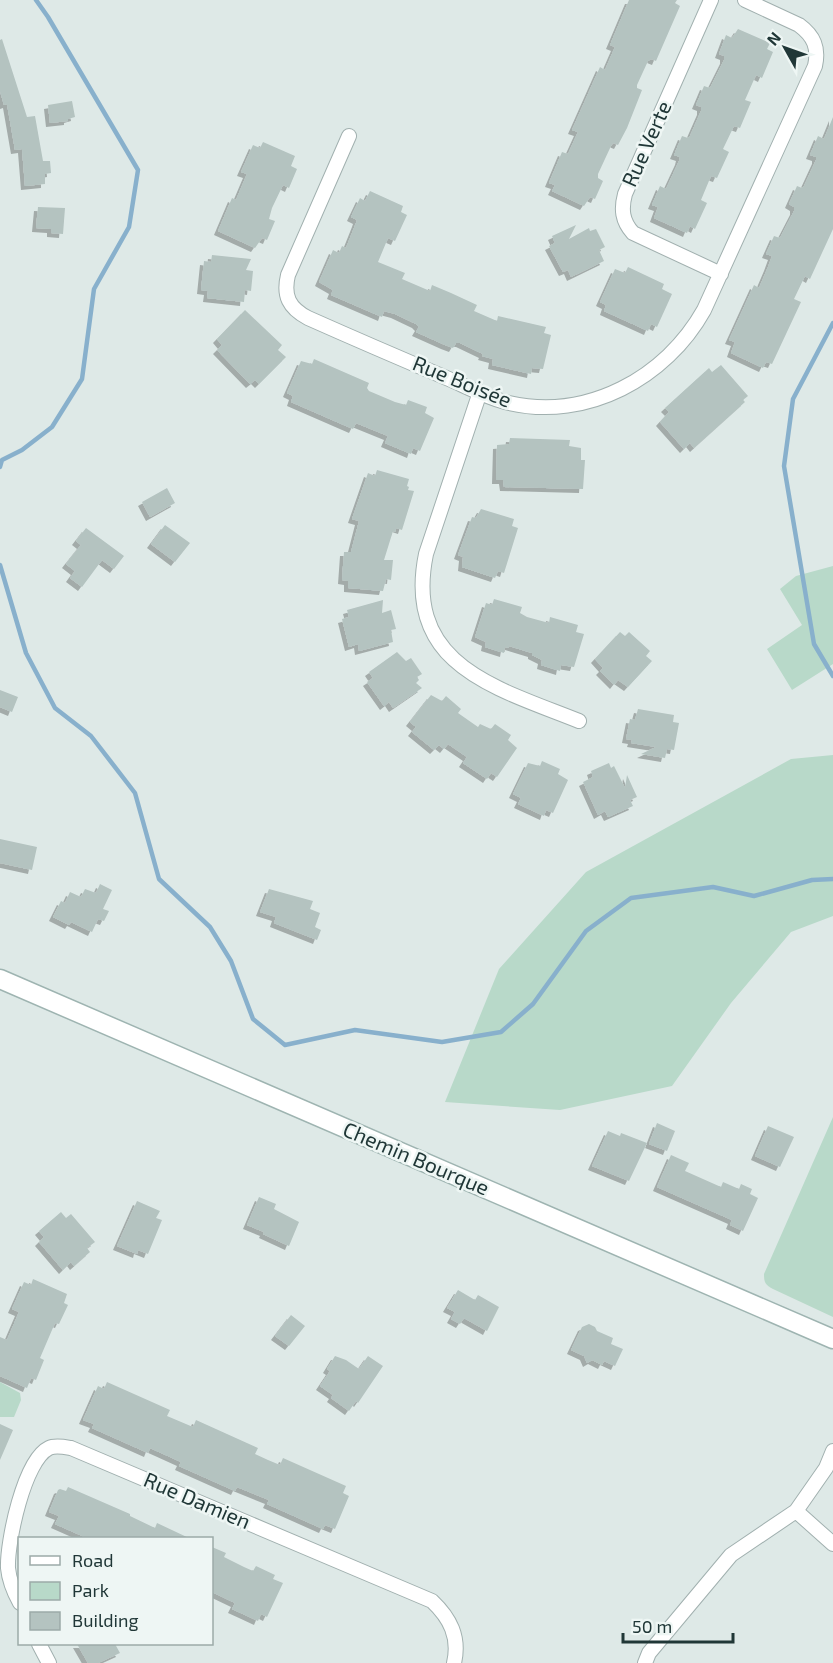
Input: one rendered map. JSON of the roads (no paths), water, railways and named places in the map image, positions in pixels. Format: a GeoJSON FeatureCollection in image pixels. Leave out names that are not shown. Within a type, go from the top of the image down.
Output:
{"type":"FeatureCollection","features":[{"type":"Feature","properties":{"kind":"street","name":"Rue Verte"},"geometry":{"type":"LineString","coordinates":[[711,0],[625,194],[622,212],[627,227],[633,233],[721,274]]}},
{"type":"Feature","properties":{"kind":"street","name":"Rue Boisée"},"geometry":{"type":"LineString","coordinates":[[349,136],[288,275],[285,293],[288,301],[300,314],[308,318],[508,403],[536,407],[585,403],[630,386],[658,367],[684,341],[704,310],[815,66],[817,57],[815,42],[807,30],[799,24],[745,0]]}},
{"type":"Feature","properties":{"kind":"street"},"geometry":{"type":"LineString","coordinates":[[480,392],[426,554],[422,574],[425,613],[443,647],[456,663],[476,678],[579,721]]}},
{"type":"Feature","properties":{"kind":"street","name":"Chemin Bourque"},"geometry":{"type":"LineString","coordinates":[[0,979],[833,1339]]}},
{"type":"Feature","properties":{"kind":"street","name":"Rue Damien"},"geometry":{"type":"LineString","coordinates":[[18,1597],[9,1570],[8,1546],[22,1493],[32,1466],[38,1457],[50,1448],[62,1447],[82,1453],[432,1601],[453,1627],[456,1644],[454,1663]]}},
{"type":"Feature","properties":{"kind":"street"},"geometry":{"type":"LineString","coordinates":[[645,1663],[649,1653],[731,1555],[796,1511],[826,1468],[833,1451]]}},
{"type":"Feature","properties":{"kind":"street"},"geometry":{"type":"LineString","coordinates":[[796,1511],[833,1544]]}},
{"type":"Feature","properties":{"kind":"street"},"geometry":{"type":"LineString","coordinates":[[40,1645],[49,1663]]}},
{"type":"Feature","properties":{"kind":"waterway"},"geometry":{"type":"LineString","coordinates":[[0,467],[2,460],[22,450],[52,427],[82,379],[94,289],[129,227],[138,170],[36,0]]}},
{"type":"Feature","properties":{"kind":"waterway"},"geometry":{"type":"LineString","coordinates":[[833,323],[793,399],[784,466],[814,644],[833,676]]}},
{"type":"Feature","properties":{"kind":"waterway"},"geometry":{"type":"LineString","coordinates":[[0,565],[26,653],[55,708],[91,736],[135,793],[159,879],[210,927],[231,961],[253,1019],[285,1045],[355,1030],[442,1042],[501,1032],[533,1004],[586,931],[631,898],[713,887],[754,896],[812,880],[833,879]]}}]}
